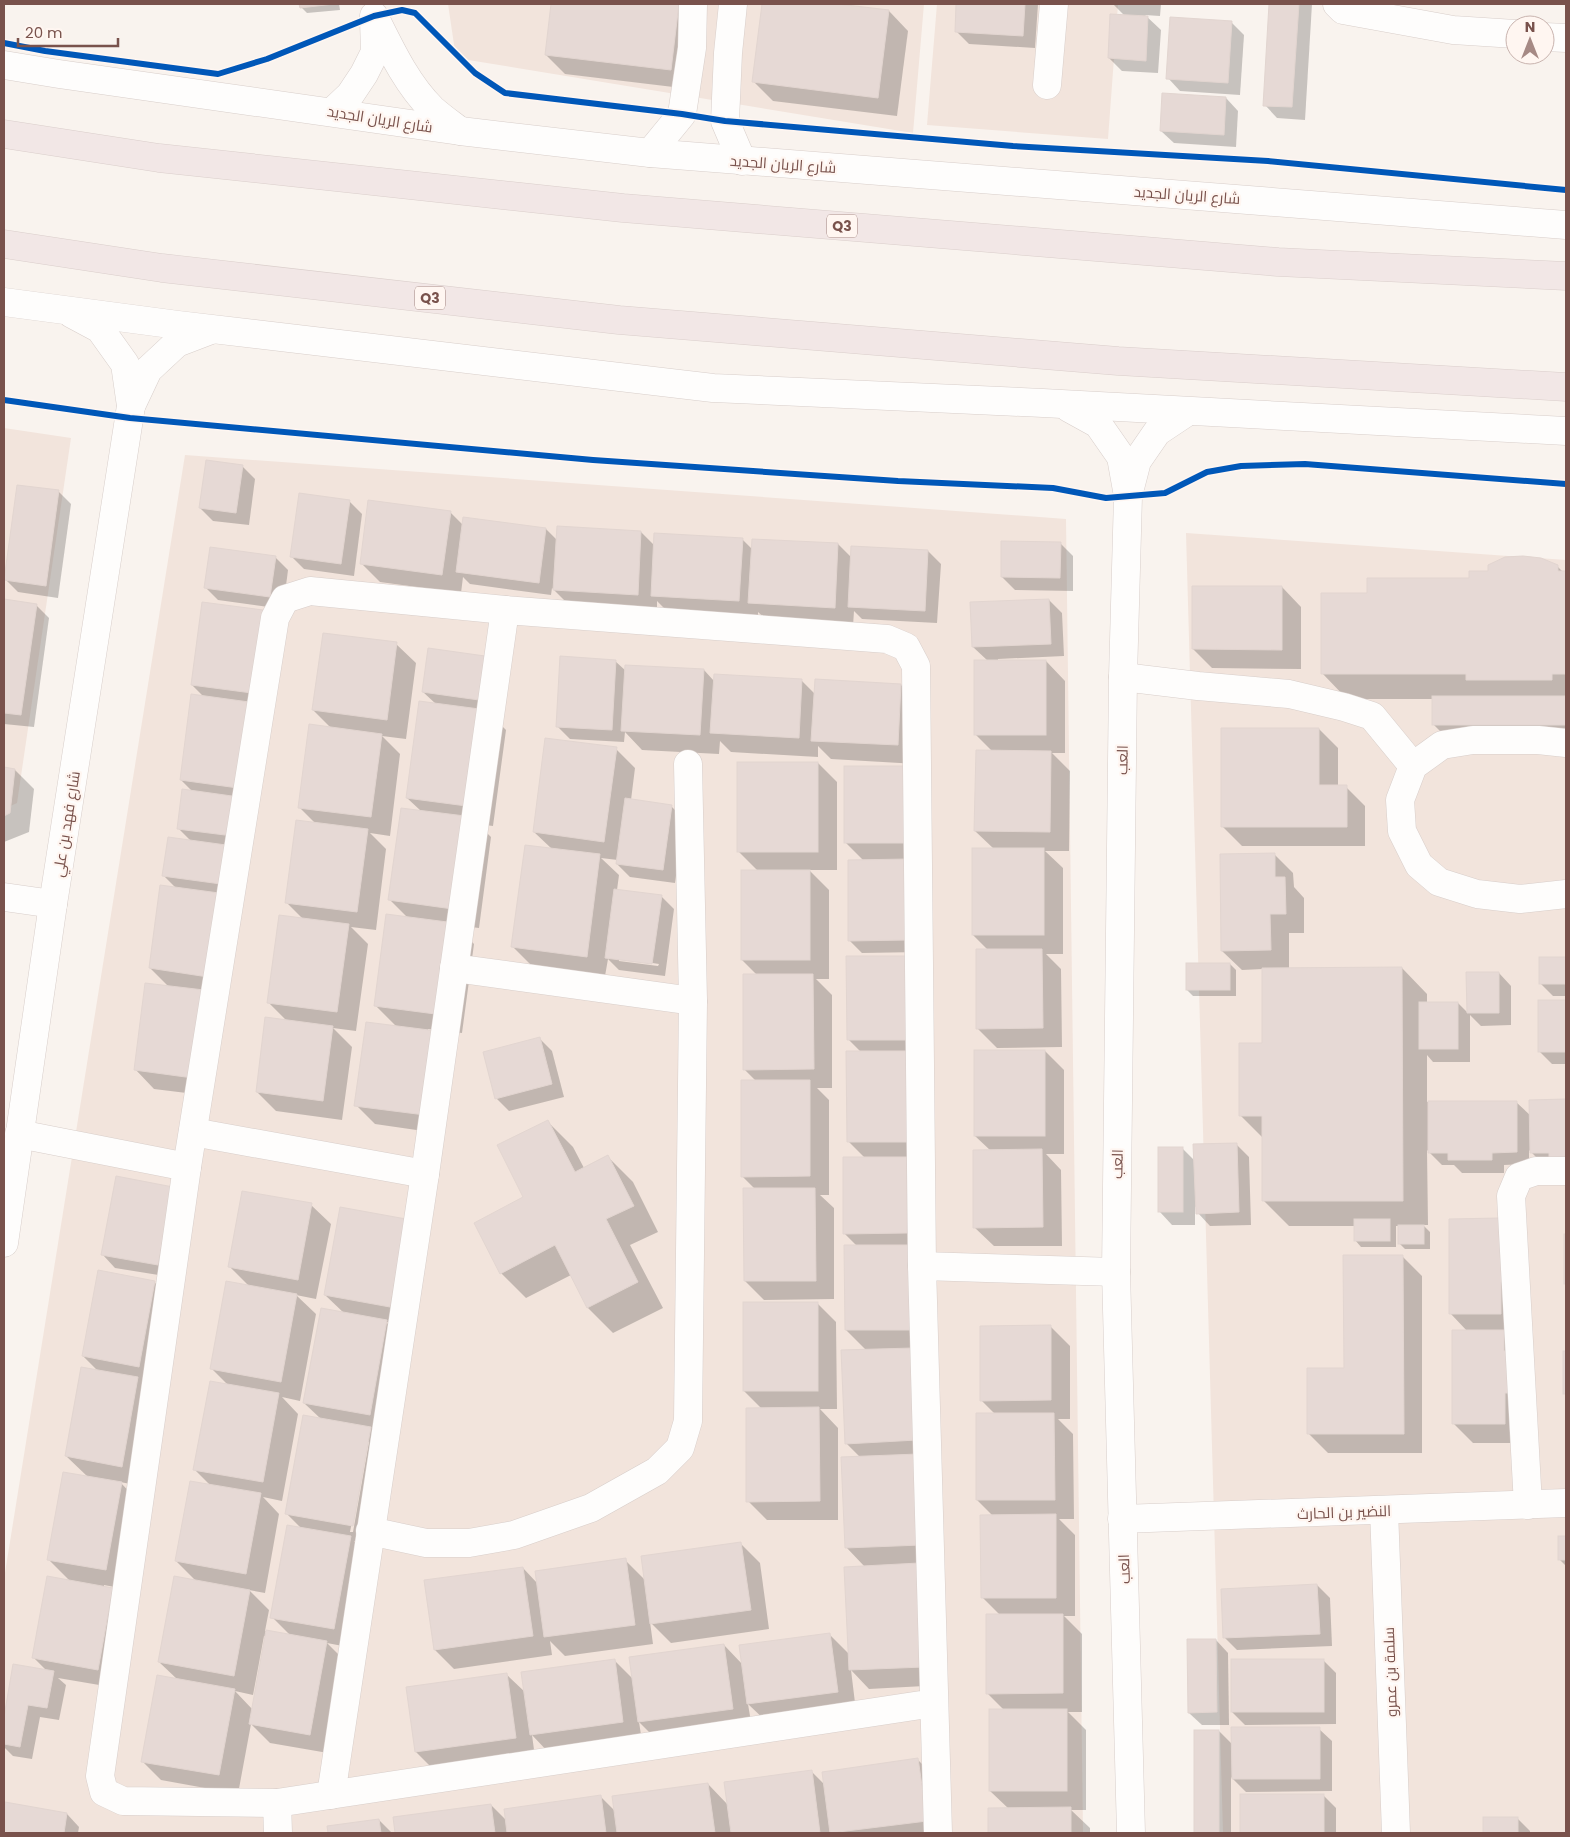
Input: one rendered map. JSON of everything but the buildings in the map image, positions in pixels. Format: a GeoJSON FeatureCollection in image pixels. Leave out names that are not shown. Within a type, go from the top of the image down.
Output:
{"type":"FeatureCollection","features":[{"type":"Feature","properties":{"kind":"highway","name":"Q3"},"geometry":{"type":"LineString","coordinates":[[4,134],[160,158],[623,208],[1278,262],[1566,276]]}},
{"type":"Feature","properties":{"kind":"highway","name":"Q3"},"geometry":{"type":"LineString","coordinates":[[4,244],[162,268],[619,320],[1118,361],[1566,387]]}},
{"type":"Feature","properties":{"kind":"highway"},"geometry":{"type":"LineString","coordinates":[[4,249],[81,256]]}},
{"type":"Feature","properties":{"kind":"street"},"geometry":{"type":"LineString","coordinates":[[650,153],[682,114],[692,48],[693,4]]}},
{"type":"Feature","properties":{"kind":"street"},"geometry":{"type":"LineString","coordinates":[[733,4],[728,53],[725,121],[742,161]]}},
{"type":"Feature","properties":{"kind":"street"},"geometry":{"type":"LineString","coordinates":[[1047,85],[1054,4]]}},
{"type":"Feature","properties":{"kind":"street"},"geometry":{"type":"LineString","coordinates":[[1337,4],[1343,10],[1453,30],[1505,33]]}},
{"type":"Feature","properties":{"kind":"street"},"geometry":{"type":"LineString","coordinates":[[332,112],[350,95],[364,74],[375,52],[373,10]]}},
{"type":"Feature","properties":{"kind":"street"},"geometry":{"type":"LineString","coordinates":[[373,10],[394,57],[411,84],[432,108],[460,131]]}},
{"type":"Feature","properties":{"kind":"street","name":"شارع الريان الجديد"},"geometry":{"type":"LineString","coordinates":[[4,65],[460,131],[650,153],[1566,225]]}},
{"type":"Feature","properties":{"kind":"street"},"geometry":{"type":"LineString","coordinates":[[4,302],[214,329],[713,388],[1566,431]]}},
{"type":"Feature","properties":{"kind":"street","name":"شارع فهد بن علي"},"geometry":{"type":"LineString","coordinates":[[62,308],[100,329],[125,364],[131,406]]}},
{"type":"Feature","properties":{"kind":"street","name":"شارع فهد بن علي"},"geometry":{"type":"LineString","coordinates":[[4,1243],[53,904],[131,406],[148,370],[176,343],[214,329]]}},
{"type":"Feature","properties":{"kind":"street","name":"العب"},"geometry":{"type":"LineString","coordinates":[[1064,405],[1098,424],[1121,457],[1128,496],[1123,677],[1116,1272],[1131,1833]]}},
{"type":"Feature","properties":{"kind":"street","name":"العب"},"geometry":{"type":"LineString","coordinates":[[1128,496],[1137,461],[1157,432],[1187,412]]}},
{"type":"Feature","properties":{"kind":"street"},"geometry":{"type":"LineString","coordinates":[[934,1703],[277,1803],[123,1801],[104,1792],[100,1776],[187,1167],[275,618],[286,599],[310,591],[505,610],[887,639],[906,647],[916,666],[922,1266],[938,1833]]}},
{"type":"Feature","properties":{"kind":"street"},"geometry":{"type":"LineString","coordinates":[[331,1795],[424,1174],[505,610]]}},
{"type":"Feature","properties":{"kind":"street"},"geometry":{"type":"LineString","coordinates":[[1123,677],[1289,694],[1344,707],[1372,716],[1413,766]]}},
{"type":"Feature","properties":{"kind":"street"},"geometry":{"type":"LineString","coordinates":[[1566,743],[1538,740],[1473,740],[1442,745],[1413,766],[1400,800],[1402,831],[1419,865],[1439,882],[1477,894],[1520,899],[1566,894]]}},
{"type":"Feature","properties":{"kind":"street"},"geometry":{"type":"LineString","coordinates":[[370,1531],[426,1543],[469,1543],[514,1535],[591,1508],[657,1471],[680,1448],[688,1421],[692,1001],[688,764]]}},
{"type":"Feature","properties":{"kind":"street"},"geometry":{"type":"LineString","coordinates":[[4,897],[53,904]]}},
{"type":"Feature","properties":{"kind":"street"},"geometry":{"type":"LineString","coordinates":[[454,968],[692,1001]]}},
{"type":"Feature","properties":{"kind":"street"},"geometry":{"type":"LineString","coordinates":[[193,1132],[424,1174]]}},
{"type":"Feature","properties":{"kind":"street"},"geometry":{"type":"LineString","coordinates":[[19,1134],[187,1167]]}},
{"type":"Feature","properties":{"kind":"street"},"geometry":{"type":"LineString","coordinates":[[1528,1505],[1511,1196],[1519,1177],[1536,1171],[1566,1171]]}},
{"type":"Feature","properties":{"kind":"street"},"geometry":{"type":"LineString","coordinates":[[922,1266],[1116,1272]]}},
{"type":"Feature","properties":{"kind":"street","name":"النضير بن الحارث"},"geometry":{"type":"LineString","coordinates":[[1122,1519],[1566,1503]]}},
{"type":"Feature","properties":{"kind":"street","name":"سلمة بن عمرو"},"geometry":{"type":"LineString","coordinates":[[1384,1510],[1396,1833]]}},
{"type":"Feature","properties":{"kind":"street"},"geometry":{"type":"LineString","coordinates":[[277,1803],[278,1833]]}},
{"type":"Feature","properties":{"kind":"shaded area"},"geometry":{"type":"Polygon","coordinates":[[[448,4],[924,4],[913,133],[456,58],[448,4]]]}},
{"type":"Feature","properties":{"kind":"shaded area"},"geometry":{"type":"Polygon","coordinates":[[[937,4],[1118,4],[1108,139],[927,125],[937,4]]]}},
{"type":"Feature","properties":{"kind":"shaded area"},"geometry":{"type":"Polygon","coordinates":[[[4,428],[71,438],[17,803],[4,809],[4,428]]]}},
{"type":"Feature","properties":{"kind":"shaded area"},"geometry":{"type":"Polygon","coordinates":[[[185,455],[1066,519],[1083,1833],[4,1833],[4,1579],[185,455]]]}},
{"type":"Feature","properties":{"kind":"shaded area"},"geometry":{"type":"Polygon","coordinates":[[[1186,533],[1566,560],[1566,1833],[1223,1833],[1186,533]]]}},
{"type":"Feature","properties":{"kind":"cycle path"},"geometry":{"type":"LineString","coordinates":[[4,43],[45,51],[218,74],[267,59],[374,16],[402,10],[415,13],[475,73],[505,93],[682,114],[725,121],[1013,146],[1268,161],[1566,190]]}},
{"type":"Feature","properties":{"kind":"cycle path"},"geometry":{"type":"LineString","coordinates":[[4,400],[130,418],[593,460],[898,481],[1053,488],[1106,498],[1165,493],[1207,472],[1241,466],[1305,464],[1566,484]]}}]}
